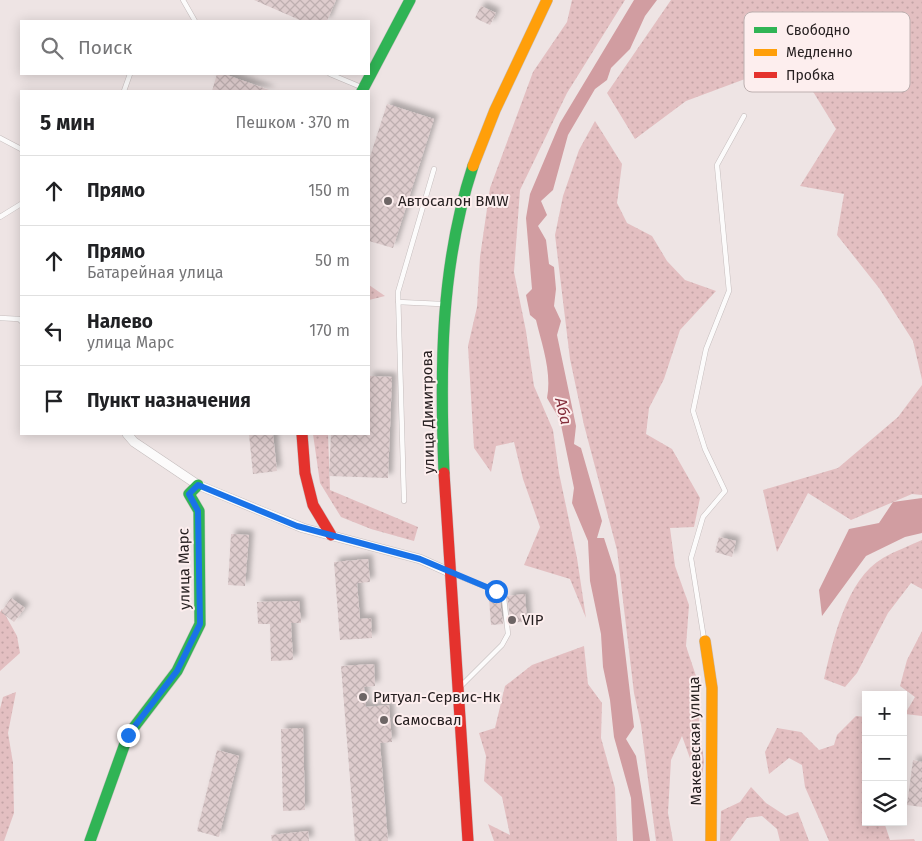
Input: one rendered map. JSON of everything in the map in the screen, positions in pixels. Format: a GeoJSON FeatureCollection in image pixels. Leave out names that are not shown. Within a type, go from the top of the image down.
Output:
{"type":"FeatureCollection","features":[{"type":"Feature","properties":{"kind":"main road"},"geometry":{"type":"LineString","coordinates":[[370,74],[410,0]]}},
{"type":"Feature","properties":{"kind":"main road","name":"улица Димитрова"},"geometry":{"type":"LineString","coordinates":[[468,841],[449,572],[440,367],[444,305],[456,225],[466,187],[493,115],[547,0]]}},
{"type":"Feature","properties":{"kind":"main road"},"geometry":{"type":"LineString","coordinates":[[362,89],[370,75]]}},
{"type":"Feature","properties":{"kind":"main road"},"geometry":{"type":"LineString","coordinates":[[302,435],[305,473],[313,505],[331,535]]}},
{"type":"Feature","properties":{"kind":"main road","name":"улица Марс"},"geometry":{"type":"LineString","coordinates":[[90,841],[128,735],[177,671],[200,624],[198,511],[189,494],[198,485]]}},
{"type":"Feature","properties":{"kind":"main road","name":"Макеевская улица"},"geometry":{"type":"LineString","coordinates":[[705,641],[712,688],[711,841]]}},
{"type":"Feature","properties":{"kind":"street"},"geometry":{"type":"LineString","coordinates":[[128,435],[134,442],[198,485],[297,526],[420,559],[449,572]]}},
{"type":"Feature","properties":{"kind":"lane"},"geometry":{"type":"LineString","coordinates":[[183,0],[194,20]]}},
{"type":"Feature","properties":{"kind":"lane"},"geometry":{"type":"LineString","coordinates":[[124,90],[130,75]]}},
{"type":"Feature","properties":{"kind":"lane"},"geometry":{"type":"LineString","coordinates":[[332,75],[362,89]]}},
{"type":"Feature","properties":{"kind":"lane"},"geometry":{"type":"LineString","coordinates":[[705,641],[691,558],[703,517],[725,491],[705,449],[694,411],[706,349],[729,291],[718,165],[744,116]]}},
{"type":"Feature","properties":{"kind":"lane"},"geometry":{"type":"LineString","coordinates":[[0,138],[20,148]]}},
{"type":"Feature","properties":{"kind":"lane"},"geometry":{"type":"LineString","coordinates":[[404,501],[398,302],[402,274],[434,169]]}},
{"type":"Feature","properties":{"kind":"lane"},"geometry":{"type":"LineString","coordinates":[[0,217],[20,205]]}},
{"type":"Feature","properties":{"kind":"lane"},"geometry":{"type":"LineString","coordinates":[[398,302],[444,305]]}},
{"type":"Feature","properties":{"kind":"lane"},"geometry":{"type":"LineString","coordinates":[[0,318],[20,320]]}},
{"type":"Feature","properties":{"kind":"lane"},"geometry":{"type":"LineString","coordinates":[[449,572],[496,591],[504,598],[508,634],[502,645],[458,688]]}},
{"type":"Feature","properties":{"kind":"shaded area"},"geometry":{"type":"Polygon","coordinates":[[[572,0],[625,0],[567,93],[520,190],[514,272],[526,331],[534,386],[553,430],[559,473],[577,558],[586,618],[570,579],[524,565],[540,527],[523,479],[514,442],[496,446],[491,472],[474,448],[468,346],[477,307],[480,257],[490,188],[533,72],[567,22],[572,0]]]}},
{"type":"Feature","properties":{"kind":"shaded area"},"geometry":{"type":"Polygon","coordinates":[[[671,0],[922,0],[922,380],[913,341],[879,288],[837,235],[844,194],[800,186],[836,129],[813,92],[910,92],[910,12],[744,12],[744,79],[686,101],[635,139],[607,93],[671,0]]]}},
{"type":"Feature","properties":{"kind":"shaded area"},"geometry":{"type":"Polygon","coordinates":[[[595,121],[622,164],[617,203],[627,223],[652,236],[667,261],[685,280],[716,291],[680,330],[664,379],[649,408],[646,434],[672,449],[700,498],[694,527],[670,528],[675,566],[689,605],[686,646],[700,688],[699,726],[704,761],[701,789],[682,736],[671,760],[668,813],[673,841],[656,841],[641,725],[634,693],[617,550],[584,425],[570,359],[555,235],[563,196],[579,150],[595,121]]]}},
{"type":"Feature","properties":{"kind":"shaded area"},"geometry":{"type":"Polygon","coordinates":[[[370,286],[385,296],[370,300],[370,286]]]}},
{"type":"Feature","properties":{"kind":"shaded area"},"geometry":{"type":"Polygon","coordinates":[[[922,385],[922,495],[912,494],[851,520],[808,493],[777,552],[763,490],[838,468],[898,417],[922,385]]]}},
{"type":"Feature","properties":{"kind":"shaded area"},"geometry":{"type":"Polygon","coordinates":[[[313,435],[328,435],[330,490],[418,527],[414,541],[371,529],[341,517],[320,483],[313,435]]]}},
{"type":"Feature","properties":{"kind":"shaded area"},"geometry":{"type":"Polygon","coordinates":[[[922,540],[922,589],[911,583],[888,613],[857,673],[845,687],[824,679],[843,612],[859,580],[883,558],[922,540]]]}},
{"type":"Feature","properties":{"kind":"shaded area"},"geometry":{"type":"Polygon","coordinates":[[[2,609],[17,636],[20,653],[0,671],[0,612],[2,609]]]}},
{"type":"Feature","properties":{"kind":"shaded area"},"geometry":{"type":"Polygon","coordinates":[[[922,631],[922,716],[907,714],[907,711],[915,697],[900,686],[907,660],[922,631]]]}},
{"type":"Feature","properties":{"kind":"shaded area"},"geometry":{"type":"Polygon","coordinates":[[[584,646],[588,684],[602,703],[601,738],[615,788],[617,841],[494,841],[488,824],[510,835],[502,797],[484,781],[486,756],[479,733],[495,728],[505,686],[532,665],[584,646]]]}},
{"type":"Feature","properties":{"kind":"shaded area"},"geometry":{"type":"Polygon","coordinates":[[[16,692],[8,733],[13,763],[14,813],[4,841],[0,841],[0,709],[3,697],[16,692]]]}},
{"type":"Feature","properties":{"kind":"shaded area"},"geometry":{"type":"Polygon","coordinates":[[[856,716],[862,717],[862,826],[885,826],[890,840],[914,839],[915,841],[829,841],[805,787],[802,765],[789,758],[769,774],[765,752],[777,728],[801,732],[819,750],[834,745],[837,735],[856,716]]]}},
{"type":"Feature","properties":{"kind":"shaded area"},"geometry":{"type":"Polygon","coordinates":[[[751,787],[766,803],[786,816],[798,812],[809,841],[780,841],[777,829],[762,816],[747,818],[730,841],[720,841],[721,811],[740,802],[751,787]]]}},
{"type":"Feature","properties":{"kind":"water","name":"Аба"},"geometry":{"type":"Polygon","coordinates":[[[634,0],[657,0],[645,16],[630,49],[611,68],[607,80],[595,89],[568,135],[553,190],[541,201],[547,215],[538,226],[546,240],[549,264],[554,267],[556,289],[554,306],[561,321],[557,335],[576,426],[574,444],[581,448],[602,521],[597,538],[604,538],[616,575],[634,727],[626,739],[636,756],[650,841],[633,841],[631,798],[614,737],[610,700],[603,667],[601,634],[590,581],[588,541],[572,503],[574,488],[560,420],[547,398],[548,378],[546,359],[536,320],[530,315],[526,295],[532,289],[526,218],[530,194],[560,123],[634,0]]]}},
{"type":"Feature","properties":{"kind":"water"},"geometry":{"type":"Polygon","coordinates":[[[922,498],[922,533],[905,537],[866,556],[822,616],[819,590],[849,529],[879,523],[893,502],[922,498]]]}},
{"type":"Feature","properties":{"kind":"building"},"geometry":{"type":"Polygon","coordinates":[[[254,0],[336,0],[327,20],[300,20],[254,0]]]}},
{"type":"Feature","properties":{"kind":"building"},"geometry":{"type":"Polygon","coordinates":[[[481,6],[496,13],[490,25],[475,18],[481,6]]]}},
{"type":"Feature","properties":{"kind":"building"},"geometry":{"type":"Polygon","coordinates":[[[217,75],[227,75],[269,90],[212,90],[217,75]]]}},
{"type":"Feature","properties":{"kind":"building","name":"Автосалон BMW"},"geometry":{"type":"Polygon","coordinates":[[[387,104],[434,119],[393,248],[370,241],[370,157],[387,104]]]}},
{"type":"Feature","properties":{"kind":"building"},"geometry":{"type":"Polygon","coordinates":[[[370,376],[392,377],[388,478],[329,476],[331,435],[370,435],[370,376]]]}},
{"type":"Feature","properties":{"kind":"building"},"geometry":{"type":"Polygon","coordinates":[[[249,435],[273,435],[277,471],[253,474],[249,435]]]}},
{"type":"Feature","properties":{"kind":"building"},"geometry":{"type":"Polygon","coordinates":[[[231,534],[249,535],[245,586],[228,585],[231,534]]]}},
{"type":"Feature","properties":{"kind":"building"},"geometry":{"type":"Polygon","coordinates":[[[719,537],[736,541],[732,557],[715,552],[719,537]]]}},
{"type":"Feature","properties":{"kind":"building"},"geometry":{"type":"Polygon","coordinates":[[[368,559],[370,582],[357,583],[360,619],[371,618],[372,638],[340,640],[334,562],[368,559]]]}},
{"type":"Feature","properties":{"kind":"building"},"geometry":{"type":"Polygon","coordinates":[[[525,594],[527,621],[511,623],[507,596],[525,594]]]}},
{"type":"Feature","properties":{"kind":"building"},"geometry":{"type":"Polygon","coordinates":[[[496,597],[500,600],[503,624],[491,625],[489,598],[496,597]]]}},
{"type":"Feature","properties":{"kind":"building"},"geometry":{"type":"Polygon","coordinates":[[[11,598],[25,608],[14,622],[1,612],[11,598]]]}},
{"type":"Feature","properties":{"kind":"building"},"geometry":{"type":"Polygon","coordinates":[[[299,601],[301,623],[291,623],[293,660],[271,661],[270,624],[258,624],[257,602],[299,601]]]}},
{"type":"Feature","properties":{"kind":"building"},"geometry":{"type":"Polygon","coordinates":[[[374,664],[375,686],[364,687],[366,707],[389,705],[392,742],[380,743],[388,841],[355,841],[341,666],[374,664]]]}},
{"type":"Feature","properties":{"kind":"building"},"geometry":{"type":"Polygon","coordinates":[[[303,728],[305,810],[283,811],[281,729],[303,728]]]}},
{"type":"Feature","properties":{"kind":"building"},"geometry":{"type":"Polygon","coordinates":[[[217,750],[239,756],[219,837],[197,831],[217,750]]]}},
{"type":"Feature","properties":{"kind":"building"},"geometry":{"type":"Polygon","coordinates":[[[913,760],[922,762],[922,807],[907,805],[913,760]]]}},
{"type":"Feature","properties":{"kind":"building"},"geometry":{"type":"Polygon","coordinates":[[[308,831],[309,841],[272,841],[271,835],[308,831]]]}},
{"type":"Feature","properties":{"kind":"traffic: fast"},"geometry":{"type":"LineString","coordinates":[[363,90],[410,0]]}},
{"type":"Feature","properties":{"kind":"traffic: fast"},"geometry":{"type":"LineString","coordinates":[[444,473],[442,395],[448,280],[462,204],[473,166]]}},
{"type":"Feature","properties":{"kind":"traffic: fast"},"geometry":{"type":"LineString","coordinates":[[90,841],[128,735],[177,671],[200,624],[199,511],[189,494],[198,485]]}},
{"type":"Feature","properties":{"kind":"traffic: slow"},"geometry":{"type":"LineString","coordinates":[[473,166],[495,110],[547,0]]}},
{"type":"Feature","properties":{"kind":"traffic: slow"},"geometry":{"type":"LineString","coordinates":[[705,641],[712,688],[711,841]]}},
{"type":"Feature","properties":{"kind":"traffic: jam"},"geometry":{"type":"LineString","coordinates":[[302,435],[305,473],[313,505],[331,535]]}},
{"type":"Feature","properties":{"kind":"traffic: jam"},"geometry":{"type":"LineString","coordinates":[[444,473],[468,841]]}},
{"type":"Feature","properties":{"kind":"place","name":"Автосалон BMW"},"geometry":{"type":"Point","coordinates":[388,201]}},
{"type":"Feature","properties":{"kind":"place","name":"VIP"},"geometry":{"type":"Point","coordinates":[512,620]}},
{"type":"Feature","properties":{"kind":"place","name":"Ритуал-Сервис-Нк"},"geometry":{"type":"Point","coordinates":[363,697]}},
{"type":"Feature","properties":{"kind":"place","name":"Самосвал"},"geometry":{"type":"Point","coordinates":[384,720]}},
{"type":"Feature","properties":{"kind":"route"},"geometry":{"type":"LineString","coordinates":[[128,735],[177,671],[200,624],[201,579],[198,511],[189,494],[198,485],[297,526],[420,559],[496,591]]}}]}
